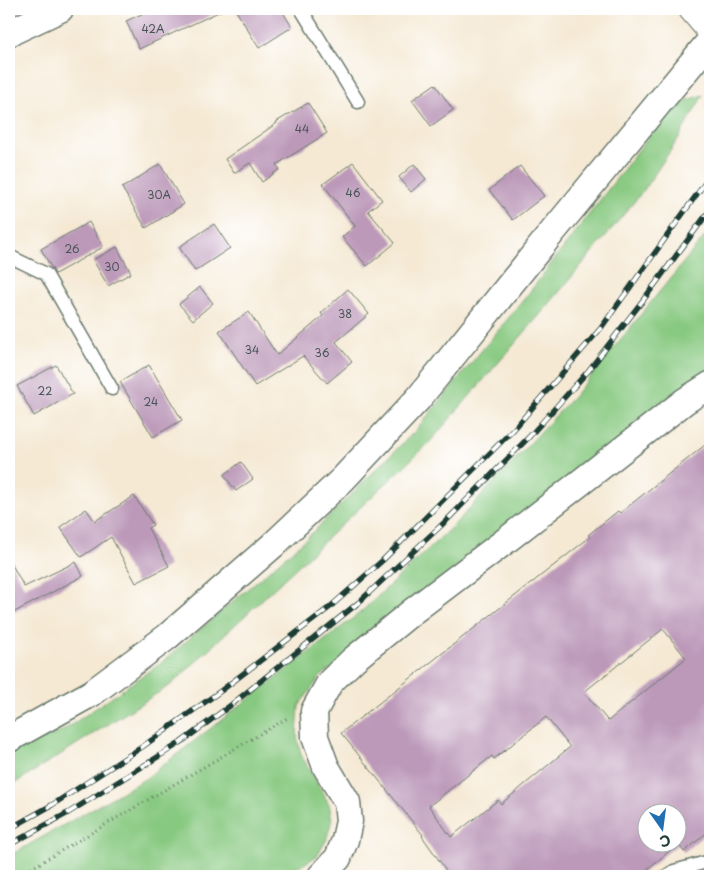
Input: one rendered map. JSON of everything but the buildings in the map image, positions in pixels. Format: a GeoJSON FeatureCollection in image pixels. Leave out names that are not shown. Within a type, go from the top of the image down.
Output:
{"type":"FeatureCollection","features":[{"type":"Feature","properties":{"kind":"street"},"geometry":{"type":"LineString","coordinates":[[15,23],[60,9]]}},
{"type":"Feature","properties":{"kind":"street"},"geometry":{"type":"LineString","coordinates":[[693,9],[710,29]]}},
{"type":"Feature","properties":{"kind":"street"},"geometry":{"type":"LineString","coordinates":[[9,739],[92,693],[167,637],[273,545],[343,479],[418,399],[710,41]]}},
{"type":"Feature","properties":{"kind":"street"},"geometry":{"type":"LineString","coordinates":[[321,876],[338,858],[350,821],[347,802],[326,767],[315,738],[314,711],[330,682],[412,611],[685,401],[710,385]]}},
{"type":"Feature","properties":{"kind":"lane"},"geometry":{"type":"LineString","coordinates":[[301,9],[358,102]]}},
{"type":"Feature","properties":{"kind":"lane"},"geometry":{"type":"LineString","coordinates":[[9,256],[46,274],[112,389]]}},
{"type":"Feature","properties":{"kind":"lane"},"geometry":{"type":"LineString","coordinates":[[666,876],[674,870],[710,861]]}},
{"type":"Feature","properties":{"kind":"path"},"geometry":{"type":"LineString","coordinates":[[18,876],[321,698]]}},
{"type":"Feature","properties":{"kind":"green space"},"geometry":{"type":"Polygon","coordinates":[[[703,95],[678,139],[644,190],[550,303],[429,443],[172,684],[9,787],[9,753],[64,730],[161,663],[306,539],[416,430],[525,298],[663,118],[685,101],[703,95]]]}},
{"type":"Feature","properties":{"kind":"green space"},"geometry":{"type":"Polygon","coordinates":[[[710,230],[710,374],[320,677],[299,706],[297,735],[301,755],[329,804],[332,820],[326,841],[317,856],[284,876],[9,876],[9,856],[145,779],[361,612],[454,525],[575,395],[710,230]]]}},
{"type":"Feature","properties":{"kind":"railway"},"geometry":{"type":"LineString","coordinates":[[9,829],[52,805],[142,747],[222,690],[330,607],[383,560],[514,429],[601,328],[710,176]]}},
{"type":"Feature","properties":{"kind":"railway"},"geometry":{"type":"LineString","coordinates":[[9,845],[68,813],[180,743],[231,705],[358,603],[447,520],[529,437],[589,370],[710,210]]}}]}
